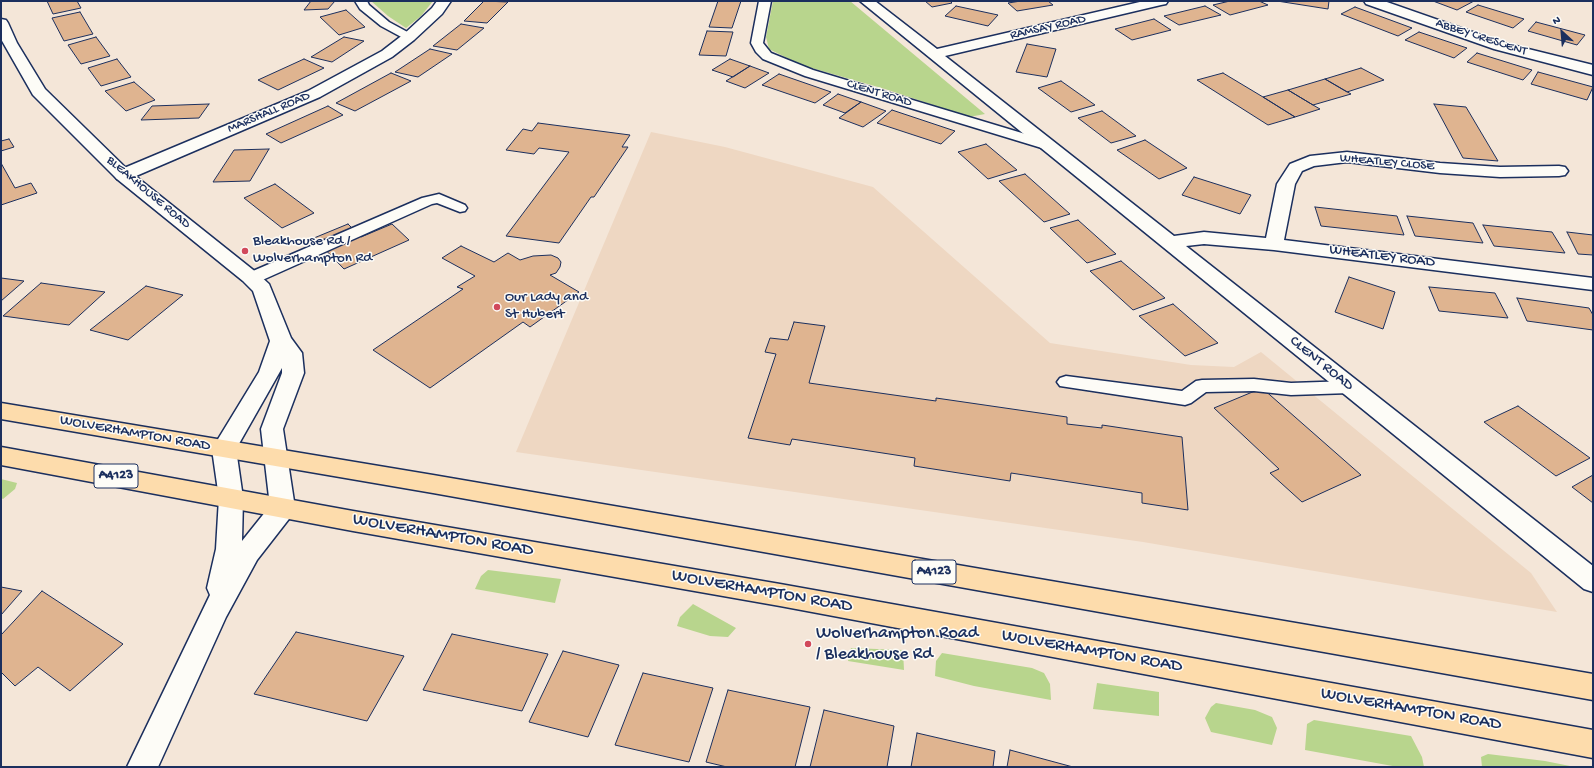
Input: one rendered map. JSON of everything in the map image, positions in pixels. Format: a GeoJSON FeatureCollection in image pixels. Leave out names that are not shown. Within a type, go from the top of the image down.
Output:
{"type":"FeatureCollection","features":[{"type":"Feature","properties":{"kind":"highway","name":"WOLVERHAMPTON ROAD"},"geometry":{"type":"LineString","coordinates":[[1,411],[1593,687]]}},
{"type":"Feature","properties":{"kind":"highway","name":"WOLVERHAMPTON ROAD"},"geometry":{"type":"LineString","coordinates":[[1,456],[283,508],[796,598],[1593,744]]}},
{"type":"Feature","properties":{"kind":"street","name":"MARSHALL ROAD"},"geometry":{"type":"LineString","coordinates":[[123,175],[314,94],[387,54],[408,38],[437,11],[444,1]]}},
{"type":"Feature","properties":{"kind":"street","name":"CLENT ROAD"},"geometry":{"type":"LineString","coordinates":[[867,1],[1593,581]]}},
{"type":"Feature","properties":{"kind":"street","name":"RAMSAY ROAD"},"geometry":{"type":"LineString","coordinates":[[934,54],[1161,1]]}},
{"type":"Feature","properties":{"kind":"street","name":"ABBEY CRESCENT"},"geometry":{"type":"LineString","coordinates":[[1371,1],[1499,46],[1593,70]]}},
{"type":"Feature","properties":{"kind":"street","name":"BLEAKHOUSE ROAD"},"geometry":{"type":"LineString","coordinates":[[1,23],[10,44],[39,92],[123,175],[252,278],[262,290],[281,341],[291,354],[293,373],[272,429],[283,508]]}},
{"type":"Feature","properties":{"kind":"street","name":"WHEATLEY CLOSE"},"geometry":{"type":"LineString","coordinates":[[1274,244],[1286,184],[1296,168],[1310,161],[1347,157],[1440,168],[1500,172],[1559,171]]}},
{"type":"Feature","properties":{"kind":"street","name":"WHEATLEY ROAD"},"geometry":{"type":"LineString","coordinates":[[1170,242],[1204,238],[1274,244],[1593,284]]}},
{"type":"Feature","properties":{"kind":"street"},"geometry":{"type":"LineString","coordinates":[[215,611],[229,549],[231,498],[224,449],[250,402],[269,373],[281,341]]}},
{"type":"Feature","properties":{"kind":"street"},"geometry":{"type":"LineString","coordinates":[[142,767],[215,611],[248,552],[283,508]]}},
{"type":"Feature","properties":{"kind":"lane"},"geometry":{"type":"LineString","coordinates":[[361,1],[364,7],[385,24],[408,38]]}},
{"type":"Feature","properties":{"kind":"lane","name":"CLENT ROAD"},"geometry":{"type":"LineString","coordinates":[[765,1],[757,43],[760,49],[767,56],[809,73],[1050,146]]}},
{"type":"Feature","properties":{"kind":"lane"},"geometry":{"type":"LineString","coordinates":[[252,278],[427,201],[439,198],[460,208]]}},
{"type":"Feature","properties":{"kind":"lane"},"geometry":{"type":"LineString","coordinates":[[1066,382],[1185,398],[1202,386],[1254,385],[1291,389],[1350,387]]}},
{"type":"Feature","properties":{"kind":"shaded area"},"geometry":{"type":"Polygon","coordinates":[[[651,132],[725,147],[873,187],[1050,343],[1191,365],[1234,367],[1261,352],[1531,573],[1557,612],[1143,542],[516,452],[651,132]]]}},
{"type":"Feature","properties":{"kind":"green space"},"geometry":{"type":"Polygon","coordinates":[[[371,1],[433,1],[421,16],[406,28],[388,16],[371,1]]]}},
{"type":"Feature","properties":{"kind":"green space"},"geometry":{"type":"Polygon","coordinates":[[[773,1],[850,1],[985,114],[969,117],[885,89],[801,65],[769,49],[766,37],[773,1]]]}},
{"type":"Feature","properties":{"kind":"green space"},"geometry":{"type":"Polygon","coordinates":[[[1,479],[17,483],[15,489],[3,499],[1,498],[1,479]]]}},
{"type":"Feature","properties":{"kind":"green space"},"geometry":{"type":"Polygon","coordinates":[[[488,570],[561,579],[555,603],[475,589],[481,576],[488,570]]]}},
{"type":"Feature","properties":{"kind":"green space"},"geometry":{"type":"Polygon","coordinates":[[[693,604],[736,628],[728,637],[710,636],[677,626],[680,617],[693,604]]]}},
{"type":"Feature","properties":{"kind":"green space"},"geometry":{"type":"Polygon","coordinates":[[[851,648],[903,650],[904,670],[848,661],[851,648]]]}},
{"type":"Feature","properties":{"kind":"green space"},"geometry":{"type":"Polygon","coordinates":[[[942,653],[1032,668],[1044,673],[1050,684],[1051,700],[974,686],[935,676],[936,661],[942,653]]]}},
{"type":"Feature","properties":{"kind":"green space"},"geometry":{"type":"Polygon","coordinates":[[[1097,683],[1159,692],[1159,716],[1093,709],[1097,683]]]}},
{"type":"Feature","properties":{"kind":"green space"},"geometry":{"type":"Polygon","coordinates":[[[1216,703],[1255,710],[1272,717],[1277,728],[1272,745],[1211,732],[1205,718],[1211,707],[1216,703]]]}},
{"type":"Feature","properties":{"kind":"green space"},"geometry":{"type":"Polygon","coordinates":[[[1314,720],[1411,736],[1422,757],[1424,767],[1398,767],[1305,750],[1307,724],[1314,720]]]}},
{"type":"Feature","properties":{"kind":"green space"},"geometry":{"type":"Polygon","coordinates":[[[1488,754],[1545,761],[1575,767],[1482,767],[1481,757],[1488,754]]]}},
{"type":"Feature","properties":{"kind":"building"},"geometry":{"type":"Polygon","coordinates":[[[47,1],[77,1],[81,8],[53,14],[47,1]]]}},
{"type":"Feature","properties":{"kind":"building"},"geometry":{"type":"Polygon","coordinates":[[[311,1],[335,1],[328,9],[304,10],[311,1]]]}},
{"type":"Feature","properties":{"kind":"building"},"geometry":{"type":"Polygon","coordinates":[[[484,1],[508,2],[487,23],[464,21],[484,1]]]}},
{"type":"Feature","properties":{"kind":"building"},"geometry":{"type":"Polygon","coordinates":[[[718,1],[741,1],[732,28],[709,27],[718,1]]]}},
{"type":"Feature","properties":{"kind":"building"},"geometry":{"type":"Polygon","coordinates":[[[925,1],[950,1],[952,3],[932,7],[925,1]]]}},
{"type":"Feature","properties":{"kind":"building"},"geometry":{"type":"Polygon","coordinates":[[[1021,1],[1048,1],[1053,5],[1017,11],[1008,3],[1021,1]]]}},
{"type":"Feature","properties":{"kind":"building"},"geometry":{"type":"Polygon","coordinates":[[[1230,1],[1259,1],[1268,5],[1230,15],[1213,5],[1230,1]]]}},
{"type":"Feature","properties":{"kind":"building"},"geometry":{"type":"Polygon","coordinates":[[[1277,1],[1329,1],[1328,9],[1277,1]]]}},
{"type":"Feature","properties":{"kind":"building"},"geometry":{"type":"Polygon","coordinates":[[[1433,1],[1474,1],[1457,10],[1433,1]]]}},
{"type":"Feature","properties":{"kind":"building"},"geometry":{"type":"Polygon","coordinates":[[[1478,5],[1524,19],[1513,28],[1466,12],[1478,5]]]}},
{"type":"Feature","properties":{"kind":"building"},"geometry":{"type":"Polygon","coordinates":[[[956,6],[998,15],[988,26],[945,16],[956,6]]]}},
{"type":"Feature","properties":{"kind":"building"},"geometry":{"type":"Polygon","coordinates":[[[1205,6],[1221,15],[1179,25],[1164,16],[1205,6]]]}},
{"type":"Feature","properties":{"kind":"building"},"geometry":{"type":"Polygon","coordinates":[[[1355,7],[1412,28],[1398,36],[1341,14],[1355,7]]]}},
{"type":"Feature","properties":{"kind":"building"},"geometry":{"type":"Polygon","coordinates":[[[346,10],[365,27],[339,35],[320,17],[346,10]]]}},
{"type":"Feature","properties":{"kind":"building"},"geometry":{"type":"Polygon","coordinates":[[[80,12],[93,34],[64,41],[52,18],[80,12]]]}},
{"type":"Feature","properties":{"kind":"building"},"geometry":{"type":"Polygon","coordinates":[[[1154,19],[1171,30],[1132,40],[1115,29],[1154,19]]]}},
{"type":"Feature","properties":{"kind":"building"},"geometry":{"type":"Polygon","coordinates":[[[1536,22],[1585,35],[1577,45],[1528,31],[1536,22]]]}},
{"type":"Feature","properties":{"kind":"building"},"geometry":{"type":"Polygon","coordinates":[[[461,24],[484,28],[457,50],[433,46],[461,24]]]}},
{"type":"Feature","properties":{"kind":"building"},"geometry":{"type":"Polygon","coordinates":[[[707,31],[733,32],[726,56],[699,55],[707,31]]]}},
{"type":"Feature","properties":{"kind":"building"},"geometry":{"type":"Polygon","coordinates":[[[1419,32],[1467,48],[1454,58],[1405,40],[1419,32]]]}},
{"type":"Feature","properties":{"kind":"building"},"geometry":{"type":"Polygon","coordinates":[[[96,37],[110,56],[81,64],[68,45],[96,37]]]}},
{"type":"Feature","properties":{"kind":"building"},"geometry":{"type":"Polygon","coordinates":[[[344,37],[364,41],[332,62],[311,57],[344,37]]]}},
{"type":"Feature","properties":{"kind":"building"},"geometry":{"type":"Polygon","coordinates":[[[1027,44],[1056,49],[1047,77],[1016,72],[1027,44]]]}},
{"type":"Feature","properties":{"kind":"building"},"geometry":{"type":"Polygon","coordinates":[[[430,49],[452,54],[418,77],[395,72],[430,49]]]}},
{"type":"Feature","properties":{"kind":"building"},"geometry":{"type":"Polygon","coordinates":[[[1477,53],[1532,70],[1523,80],[1467,62],[1477,53]]]}},
{"type":"Feature","properties":{"kind":"building"},"geometry":{"type":"Polygon","coordinates":[[[117,59],[131,77],[101,86],[88,68],[117,59]]]}},
{"type":"Feature","properties":{"kind":"building"},"geometry":{"type":"Polygon","coordinates":[[[304,59],[324,68],[278,90],[258,80],[304,59]]]}},
{"type":"Feature","properties":{"kind":"building"},"geometry":{"type":"Polygon","coordinates":[[[730,59],[750,66],[733,77],[712,70],[730,59]]]}},
{"type":"Feature","properties":{"kind":"building"},"geometry":{"type":"Polygon","coordinates":[[[750,66],[769,73],[745,88],[726,81],[750,66]]]}},
{"type":"Feature","properties":{"kind":"building"},"geometry":{"type":"Polygon","coordinates":[[[1361,68],[1384,80],[1347,92],[1325,79],[1361,68]]]}},
{"type":"Feature","properties":{"kind":"building"},"geometry":{"type":"Polygon","coordinates":[[[1538,72],[1593,87],[1587,100],[1531,84],[1538,72]]]}},
{"type":"Feature","properties":{"kind":"building"},"geometry":{"type":"Polygon","coordinates":[[[391,73],[411,81],[355,111],[336,103],[391,73]]]}},
{"type":"Feature","properties":{"kind":"building"},"geometry":{"type":"Polygon","coordinates":[[[1223,73],[1295,117],[1268,125],[1197,80],[1223,73]]]}},
{"type":"Feature","properties":{"kind":"building"},"geometry":{"type":"Polygon","coordinates":[[[779,74],[831,92],[815,103],[762,85],[779,74]]]}},
{"type":"Feature","properties":{"kind":"building"},"geometry":{"type":"Polygon","coordinates":[[[1325,79],[1351,94],[1313,105],[1288,90],[1325,79]]]}},
{"type":"Feature","properties":{"kind":"building"},"geometry":{"type":"Polygon","coordinates":[[[1061,81],[1095,105],[1071,112],[1038,88],[1061,81]]]}},
{"type":"Feature","properties":{"kind":"building"},"geometry":{"type":"Polygon","coordinates":[[[134,82],[155,100],[126,111],[105,91],[134,82]]]}},
{"type":"Feature","properties":{"kind":"building"},"geometry":{"type":"Polygon","coordinates":[[[1288,90],[1320,109],[1295,117],[1263,97],[1288,90]]]}},
{"type":"Feature","properties":{"kind":"building"},"geometry":{"type":"Polygon","coordinates":[[[838,94],[861,102],[845,113],[823,105],[838,94]]]}},
{"type":"Feature","properties":{"kind":"building"},"geometry":{"type":"Polygon","coordinates":[[[861,102],[886,111],[863,127],[839,118],[861,102]]]}},
{"type":"Feature","properties":{"kind":"building"},"geometry":{"type":"Polygon","coordinates":[[[209,104],[199,118],[141,120],[152,106],[209,104]]]}},
{"type":"Feature","properties":{"kind":"building"},"geometry":{"type":"Polygon","coordinates":[[[1434,104],[1466,107],[1498,161],[1463,158],[1434,104]]]}},
{"type":"Feature","properties":{"kind":"building"},"geometry":{"type":"Polygon","coordinates":[[[328,106],[343,115],[281,143],[266,134],[328,106]]]}},
{"type":"Feature","properties":{"kind":"building"},"geometry":{"type":"Polygon","coordinates":[[[892,110],[955,131],[941,144],[877,123],[892,110]]]}},
{"type":"Feature","properties":{"kind":"building"},"geometry":{"type":"Polygon","coordinates":[[[1102,111],[1136,136],[1111,143],[1078,118],[1102,111]]]}},
{"type":"Feature","properties":{"kind":"building"},"geometry":{"type":"Polygon","coordinates":[[[538,123],[630,135],[622,147],[628,147],[594,197],[591,197],[559,243],[506,236],[569,152],[539,148],[534,154],[506,150],[523,129],[532,131],[538,123]]]}},
{"type":"Feature","properties":{"kind":"building"},"geometry":{"type":"Polygon","coordinates":[[[9,139],[14,147],[1,151],[1,141],[9,139]]]}},
{"type":"Feature","properties":{"kind":"building"},"geometry":{"type":"Polygon","coordinates":[[[1145,140],[1187,168],[1159,179],[1117,150],[1145,140]]]}},
{"type":"Feature","properties":{"kind":"building"},"geometry":{"type":"Polygon","coordinates":[[[986,144],[1017,170],[988,179],[958,152],[986,144]]]}},
{"type":"Feature","properties":{"kind":"building"},"geometry":{"type":"Polygon","coordinates":[[[269,149],[250,181],[213,182],[234,150],[269,149]]]}},
{"type":"Feature","properties":{"kind":"building"},"geometry":{"type":"Polygon","coordinates":[[[1,163],[15,188],[31,183],[37,193],[1,205],[1,163]]]}},
{"type":"Feature","properties":{"kind":"building"},"geometry":{"type":"Polygon","coordinates":[[[1025,174],[1070,214],[1044,222],[999,181],[1025,174]]]}},
{"type":"Feature","properties":{"kind":"building"},"geometry":{"type":"Polygon","coordinates":[[[1194,177],[1251,195],[1240,214],[1182,195],[1194,177]]]}},
{"type":"Feature","properties":{"kind":"building"},"geometry":{"type":"Polygon","coordinates":[[[275,184],[314,213],[282,228],[244,198],[275,184]]]}},
{"type":"Feature","properties":{"kind":"building"},"geometry":{"type":"Polygon","coordinates":[[[1315,207],[1397,216],[1404,235],[1321,226],[1315,207]]]}},
{"type":"Feature","properties":{"kind":"building"},"geometry":{"type":"Polygon","coordinates":[[[1407,216],[1473,223],[1483,243],[1415,236],[1407,216]]]}},
{"type":"Feature","properties":{"kind":"building"},"geometry":{"type":"Polygon","coordinates":[[[1078,220],[1116,254],[1087,263],[1050,228],[1078,220]]]}},
{"type":"Feature","properties":{"kind":"building"},"geometry":{"type":"Polygon","coordinates":[[[348,224],[361,237],[392,224],[409,240],[344,269],[314,238],[348,224]]]}},
{"type":"Feature","properties":{"kind":"building"},"geometry":{"type":"Polygon","coordinates":[[[1483,225],[1552,232],[1565,253],[1494,246],[1483,225]]]}},
{"type":"Feature","properties":{"kind":"building"},"geometry":{"type":"Polygon","coordinates":[[[1567,232],[1593,235],[1593,255],[1578,254],[1567,232]]]}},
{"type":"Feature","properties":{"kind":"building","name":"Our Lady and St Hubert"},"geometry":{"type":"Polygon","coordinates":[[[461,246],[494,262],[508,253],[520,260],[533,256],[551,255],[558,258],[561,262],[556,273],[550,275],[579,292],[530,327],[523,322],[430,388],[373,350],[463,289],[457,287],[475,276],[442,258],[461,246]]]}},
{"type":"Feature","properties":{"kind":"building"},"geometry":{"type":"Polygon","coordinates":[[[1121,261],[1165,298],[1133,310],[1090,271],[1121,261]]]}},
{"type":"Feature","properties":{"kind":"building"},"geometry":{"type":"Polygon","coordinates":[[[1349,277],[1395,292],[1383,329],[1335,312],[1349,277]]]}},
{"type":"Feature","properties":{"kind":"building"},"geometry":{"type":"Polygon","coordinates":[[[1,278],[24,281],[1,301],[1,278]]]}},
{"type":"Feature","properties":{"kind":"building"},"geometry":{"type":"Polygon","coordinates":[[[41,283],[105,292],[69,325],[3,316],[41,283]]]}},
{"type":"Feature","properties":{"kind":"building"},"geometry":{"type":"Polygon","coordinates":[[[146,286],[183,295],[128,340],[90,330],[146,286]]]}},
{"type":"Feature","properties":{"kind":"building"},"geometry":{"type":"Polygon","coordinates":[[[1429,287],[1495,293],[1508,318],[1439,311],[1429,287]]]}},
{"type":"Feature","properties":{"kind":"building"},"geometry":{"type":"Polygon","coordinates":[[[1517,298],[1589,308],[1593,315],[1593,330],[1527,321],[1517,298]]]}},
{"type":"Feature","properties":{"kind":"building"},"geometry":{"type":"Polygon","coordinates":[[[1173,304],[1218,343],[1185,356],[1139,316],[1173,304]]]}},
{"type":"Feature","properties":{"kind":"building"},"geometry":{"type":"Polygon","coordinates":[[[794,322],[825,326],[809,383],[936,401],[936,398],[1067,417],[1067,424],[1102,428],[1102,425],[1182,437],[1188,510],[1142,503],[1142,493],[1011,473],[1010,481],[914,466],[915,458],[792,439],[790,445],[748,438],[776,354],[765,352],[770,338],[788,340],[794,322]]]}},
{"type":"Feature","properties":{"kind":"building"},"geometry":{"type":"Polygon","coordinates":[[[1262,388],[1361,475],[1302,502],[1270,473],[1279,469],[1214,408],[1262,388]]]}},
{"type":"Feature","properties":{"kind":"building"},"geometry":{"type":"Polygon","coordinates":[[[1518,406],[1590,458],[1556,476],[1484,422],[1518,406]]]}},
{"type":"Feature","properties":{"kind":"building"},"geometry":{"type":"Polygon","coordinates":[[[1593,475],[1593,503],[1572,487],[1593,475]]]}},
{"type":"Feature","properties":{"kind":"building"},"geometry":{"type":"Polygon","coordinates":[[[1,587],[22,591],[1,615],[1,587]]]}},
{"type":"Feature","properties":{"kind":"building"},"geometry":{"type":"Polygon","coordinates":[[[42,591],[123,644],[70,691],[38,667],[15,686],[1,672],[1,635],[42,591]]]}},
{"type":"Feature","properties":{"kind":"building"},"geometry":{"type":"Polygon","coordinates":[[[296,632],[404,656],[367,721],[254,694],[296,632]]]}},
{"type":"Feature","properties":{"kind":"building"},"geometry":{"type":"Polygon","coordinates":[[[452,634],[548,654],[522,711],[423,690],[452,634]]]}},
{"type":"Feature","properties":{"kind":"building"},"geometry":{"type":"Polygon","coordinates":[[[563,651],[619,665],[588,737],[529,722],[563,651]]]}},
{"type":"Feature","properties":{"kind":"building"},"geometry":{"type":"Polygon","coordinates":[[[643,673],[713,688],[689,762],[615,745],[643,673]]]}},
{"type":"Feature","properties":{"kind":"building"},"geometry":{"type":"Polygon","coordinates":[[[728,690],[810,707],[795,767],[727,767],[706,762],[728,690]]]}},
{"type":"Feature","properties":{"kind":"building"},"geometry":{"type":"Polygon","coordinates":[[[824,710],[894,726],[887,767],[810,767],[824,710]]]}},
{"type":"Feature","properties":{"kind":"building"},"geometry":{"type":"Polygon","coordinates":[[[917,733],[995,751],[993,767],[911,767],[917,733]]]}},
{"type":"Feature","properties":{"kind":"building"},"geometry":{"type":"Polygon","coordinates":[[[1010,750],[1073,767],[1007,767],[1010,750]]]}},
{"type":"Feature","properties":{"kind":"place","name":"Bleakhouse Rd / Wolverhampton Rd"},"geometry":{"type":"Point","coordinates":[245,251]}},
{"type":"Feature","properties":{"kind":"place","name":"Our Lady and St Hubert"},"geometry":{"type":"Point","coordinates":[497,307]}},
{"type":"Feature","properties":{"kind":"place","name":"Wolverhampton Road / Bleakhouse Rd"},"geometry":{"type":"Point","coordinates":[808,644]}}]}
